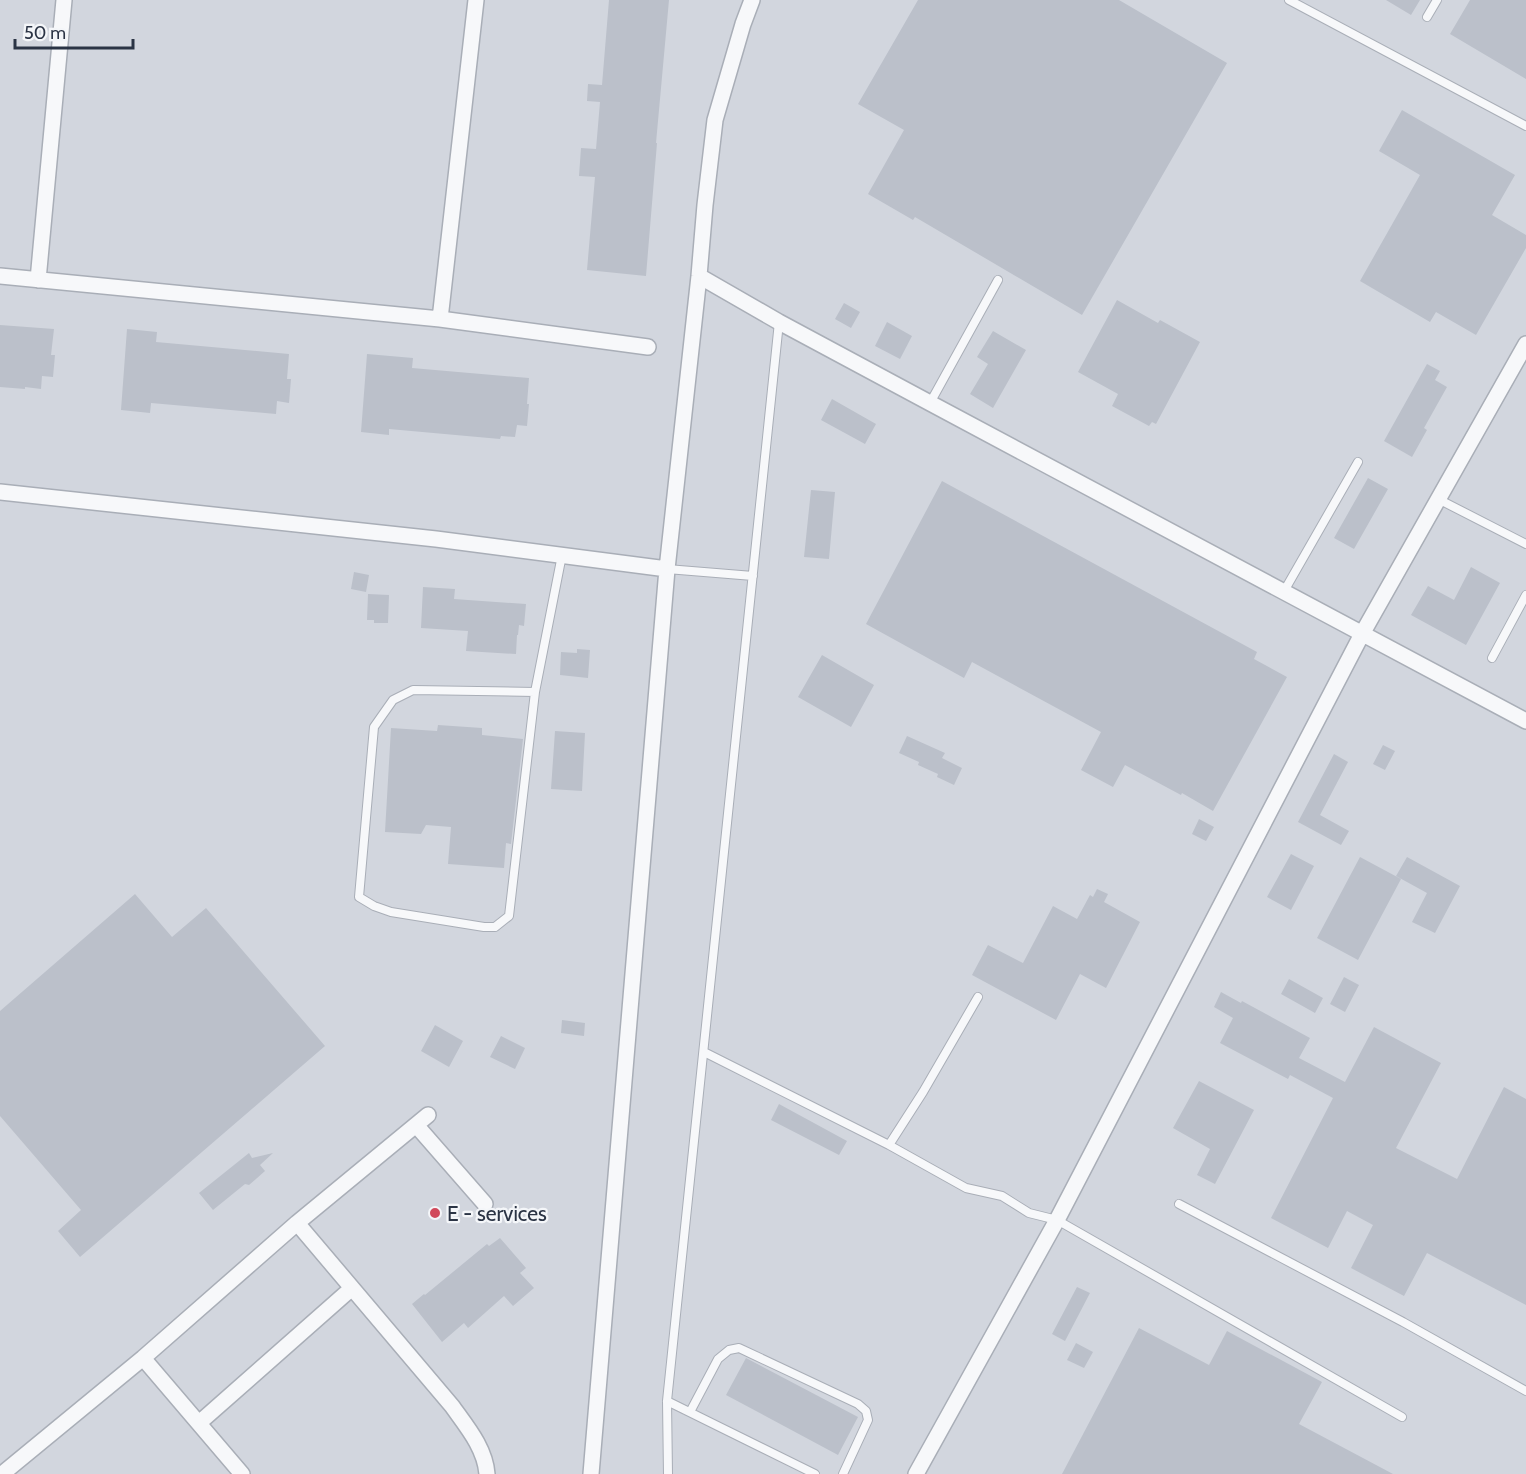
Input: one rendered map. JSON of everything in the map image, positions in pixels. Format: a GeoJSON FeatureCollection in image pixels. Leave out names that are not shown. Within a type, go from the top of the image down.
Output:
{"type":"FeatureCollection","features":[{"type":"Feature","properties":{"kind":"street"},"geometry":{"type":"LineString","coordinates":[[38,280],[64,0]]}},
{"type":"Feature","properties":{"kind":"street"},"geometry":{"type":"LineString","coordinates":[[440,319],[476,0]]}},
{"type":"Feature","properties":{"kind":"street"},"geometry":{"type":"LineString","coordinates":[[591,1474],[667,568],[705,205],[715,120],[752,0]]}},
{"type":"Feature","properties":{"kind":"street"},"geometry":{"type":"LineString","coordinates":[[0,276],[440,319],[648,347]]}},
{"type":"Feature","properties":{"kind":"street"},"geometry":{"type":"LineString","coordinates":[[699,276],[779,322],[1526,721]]}},
{"type":"Feature","properties":{"kind":"street"},"geometry":{"type":"LineString","coordinates":[[916,1474],[1057,1220],[1362,634],[1526,344]]}},
{"type":"Feature","properties":{"kind":"street"},"geometry":{"type":"LineString","coordinates":[[0,492],[425,538],[667,568]]}},
{"type":"Feature","properties":{"kind":"street"},"geometry":{"type":"LineString","coordinates":[[2,1474],[143,1358],[297,1223],[422,1120],[485,1204]]}},
{"type":"Feature","properties":{"kind":"street"},"geometry":{"type":"LineString","coordinates":[[297,1223],[452,1406],[470,1430],[482,1453],[487,1474]]}},
{"type":"Feature","properties":{"kind":"street"},"geometry":{"type":"LineString","coordinates":[[199,1423],[352,1288]]}},
{"type":"Feature","properties":{"kind":"street"},"geometry":{"type":"LineString","coordinates":[[143,1358],[242,1474]]}},
{"type":"Feature","properties":{"kind":"lane"},"geometry":{"type":"LineString","coordinates":[[1289,0],[1526,126]]}},
{"type":"Feature","properties":{"kind":"lane"},"geometry":{"type":"LineString","coordinates":[[1427,17],[1437,0]]}},
{"type":"Feature","properties":{"kind":"lane"},"geometry":{"type":"LineString","coordinates":[[930,403],[998,280]]}},
{"type":"Feature","properties":{"kind":"lane"},"geometry":{"type":"LineString","coordinates":[[668,1474],[668,1401],[779,322]]}},
{"type":"Feature","properties":{"kind":"lane"},"geometry":{"type":"LineString","coordinates":[[1284,593],[1358,462]]}},
{"type":"Feature","properties":{"kind":"lane"},"geometry":{"type":"LineString","coordinates":[[1438,499],[1526,544]]}},
{"type":"Feature","properties":{"kind":"lane"},"geometry":{"type":"LineString","coordinates":[[535,692],[413,690],[393,700],[374,727],[359,897],[374,906],[392,912],[484,927],[495,927],[509,916],[535,692],[562,555]]}},
{"type":"Feature","properties":{"kind":"lane"},"geometry":{"type":"LineString","coordinates":[[667,568],[753,576]]}},
{"type":"Feature","properties":{"kind":"lane"},"geometry":{"type":"LineString","coordinates":[[1492,658],[1526,595]]}},
{"type":"Feature","properties":{"kind":"lane"},"geometry":{"type":"LineString","coordinates":[[889,1145],[923,1092],[978,997]]}},
{"type":"Feature","properties":{"kind":"lane"},"geometry":{"type":"LineString","coordinates":[[704,1052],[889,1145],[966,1188],[1002,1196],[1029,1213],[1057,1220],[1402,1417]]}},
{"type":"Feature","properties":{"kind":"lane"},"geometry":{"type":"LineString","coordinates":[[1179,1204],[1403,1322],[1526,1391]]}},
{"type":"Feature","properties":{"kind":"lane"},"geometry":{"type":"LineString","coordinates":[[690,1412],[718,1359],[729,1350],[739,1348],[858,1404],[866,1411],[868,1420],[843,1474]]}},
{"type":"Feature","properties":{"kind":"lane"},"geometry":{"type":"LineString","coordinates":[[668,1401],[815,1474]]}},
{"type":"Feature","properties":{"kind":"shaded area"},"geometry":{"type":"Polygon","coordinates":[[[0,0],[1526,0],[1526,1474],[0,1474],[0,0]]]}},
{"type":"Feature","properties":{"kind":"building"},"geometry":{"type":"Polygon","coordinates":[[[609,0],[669,0],[646,276],[587,270],[595,177],[579,176],[581,148],[596,149],[600,102],[587,101],[588,84],[602,85],[609,0]]]}},
{"type":"Feature","properties":{"kind":"building"},"geometry":{"type":"Polygon","coordinates":[[[918,0],[1119,0],[1227,63],[1082,315],[915,217],[913,220],[868,194],[904,130],[858,104],[918,0]]]}},
{"type":"Feature","properties":{"kind":"building"},"geometry":{"type":"Polygon","coordinates":[[[1386,0],[1420,0],[1411,15],[1386,0]]]}},
{"type":"Feature","properties":{"kind":"building"},"geometry":{"type":"Polygon","coordinates":[[[1470,0],[1526,0],[1526,79],[1450,34],[1470,0]]]}},
{"type":"Feature","properties":{"kind":"building"},"geometry":{"type":"Polygon","coordinates":[[[1402,110],[1515,175],[1492,215],[1526,235],[1526,248],[1476,335],[1436,312],[1430,322],[1360,281],[1420,175],[1379,151],[1402,110]]]}},
{"type":"Feature","properties":{"kind":"building"},"geometry":{"type":"Polygon","coordinates":[[[1117,300],[1158,323],[1160,320],[1200,342],[1156,424],[1152,422],[1149,426],[1112,406],[1118,394],[1078,372],[1117,300]]]}},
{"type":"Feature","properties":{"kind":"building"},"geometry":{"type":"Polygon","coordinates":[[[844,303],[860,312],[851,328],[835,319],[844,303]]]}},
{"type":"Feature","properties":{"kind":"building"},"geometry":{"type":"Polygon","coordinates":[[[887,322],[912,336],[900,359],[875,346],[887,322]]]}},
{"type":"Feature","properties":{"kind":"building"},"geometry":{"type":"Polygon","coordinates":[[[0,325],[54,329],[51,355],[55,355],[53,377],[42,376],[41,389],[0,387],[0,325]]]}},
{"type":"Feature","properties":{"kind":"building"},"geometry":{"type":"Polygon","coordinates":[[[127,329],[157,332],[156,342],[289,354],[287,379],[291,379],[289,403],[277,401],[276,414],[151,403],[150,413],[121,410],[127,329]]]}},
{"type":"Feature","properties":{"kind":"building"},"geometry":{"type":"Polygon","coordinates":[[[993,331],[1026,350],[993,408],[970,394],[988,364],[977,357],[993,331]]]}},
{"type":"Feature","properties":{"kind":"building"},"geometry":{"type":"Polygon","coordinates":[[[367,354],[413,358],[412,368],[529,378],[527,426],[517,425],[515,437],[501,436],[500,439],[389,429],[389,435],[361,432],[367,354]]]}},
{"type":"Feature","properties":{"kind":"building"},"geometry":{"type":"Polygon","coordinates":[[[1427,364],[1440,371],[1435,380],[1447,387],[1424,428],[1427,430],[1412,457],[1384,441],[1427,364]]]}},
{"type":"Feature","properties":{"kind":"building"},"geometry":{"type":"Polygon","coordinates":[[[832,399],[876,424],[865,444],[821,420],[832,399]]]}},
{"type":"Feature","properties":{"kind":"building"},"geometry":{"type":"Polygon","coordinates":[[[1368,478],[1388,489],[1354,549],[1334,538],[1368,478]]]}},
{"type":"Feature","properties":{"kind":"building"},"geometry":{"type":"Polygon","coordinates":[[[942,481],[1257,652],[1254,659],[1287,677],[1213,811],[1125,765],[1113,787],[1081,770],[1101,732],[972,662],[964,678],[866,624],[942,481]]]}},
{"type":"Feature","properties":{"kind":"building"},"geometry":{"type":"Polygon","coordinates":[[[811,490],[835,492],[829,559],[804,557],[811,490]]]}},
{"type":"Feature","properties":{"kind":"building"},"geometry":{"type":"Polygon","coordinates":[[[1471,567],[1500,583],[1466,645],[1411,615],[1428,586],[1454,600],[1471,567]]]}},
{"type":"Feature","properties":{"kind":"building"},"geometry":{"type":"Polygon","coordinates":[[[354,572],[369,575],[366,592],[351,589],[354,572]]]}},
{"type":"Feature","properties":{"kind":"building"},"geometry":{"type":"Polygon","coordinates":[[[423,587],[455,589],[454,599],[526,604],[524,626],[519,625],[517,635],[516,654],[466,651],[468,631],[421,628],[423,587]]]}},
{"type":"Feature","properties":{"kind":"building"},"geometry":{"type":"Polygon","coordinates":[[[368,594],[389,595],[388,623],[374,623],[374,620],[367,620],[368,594]]]}},
{"type":"Feature","properties":{"kind":"building"},"geometry":{"type":"Polygon","coordinates":[[[577,649],[590,650],[588,678],[560,675],[561,652],[577,653],[577,649]]]}},
{"type":"Feature","properties":{"kind":"building"},"geometry":{"type":"Polygon","coordinates":[[[822,655],[874,685],[851,727],[798,697],[822,655]]]}},
{"type":"Feature","properties":{"kind":"building"},"geometry":{"type":"Polygon","coordinates":[[[438,725],[482,728],[482,735],[523,739],[511,844],[506,843],[504,868],[448,864],[451,827],[426,825],[421,834],[385,832],[391,728],[437,731],[438,725]]]}},
{"type":"Feature","properties":{"kind":"building"},"geometry":{"type":"Polygon","coordinates":[[[555,731],[585,733],[582,791],[551,789],[555,731]]]}},
{"type":"Feature","properties":{"kind":"building"},"geometry":{"type":"Polygon","coordinates":[[[907,736],[945,753],[942,758],[962,768],[954,785],[937,777],[938,774],[918,765],[919,762],[899,753],[907,736]]]}},
{"type":"Feature","properties":{"kind":"building"},"geometry":{"type":"Polygon","coordinates":[[[1383,745],[1395,751],[1385,770],[1373,764],[1383,745]]]}},
{"type":"Feature","properties":{"kind":"building"},"geometry":{"type":"Polygon","coordinates":[[[1334,754],[1348,762],[1320,815],[1349,831],[1341,845],[1298,822],[1334,754]]]}},
{"type":"Feature","properties":{"kind":"building"},"geometry":{"type":"Polygon","coordinates":[[[1199,819],[1214,827],[1206,841],[1192,834],[1199,819]]]}},
{"type":"Feature","properties":{"kind":"building"},"geometry":{"type":"Polygon","coordinates":[[[1291,854],[1314,866],[1291,910],[1267,897],[1291,854]]]}},
{"type":"Feature","properties":{"kind":"building"},"geometry":{"type":"Polygon","coordinates":[[[1360,857],[1401,879],[1358,960],[1317,938],[1360,857]]]}},
{"type":"Feature","properties":{"kind":"building"},"geometry":{"type":"Polygon","coordinates":[[[1407,857],[1460,886],[1435,933],[1412,922],[1427,893],[1396,876],[1407,857]]]}},
{"type":"Feature","properties":{"kind":"building"},"geometry":{"type":"Polygon","coordinates":[[[1097,889],[1108,894],[1104,902],[1140,922],[1106,988],[1080,974],[1056,1020],[972,975],[988,945],[1023,963],[1053,906],[1077,919],[1090,895],[1093,897],[1097,889]]]}},
{"type":"Feature","properties":{"kind":"building"},"geometry":{"type":"Polygon","coordinates":[[[135,894],[172,937],[206,908],[325,1046],[80,1257],[58,1231],[81,1210],[0,1116],[0,1011],[135,894]]]}},
{"type":"Feature","properties":{"kind":"building"},"geometry":{"type":"Polygon","coordinates":[[[1344,977],[1359,985],[1345,1012],[1330,1004],[1344,977]]]}},
{"type":"Feature","properties":{"kind":"building"},"geometry":{"type":"Polygon","coordinates":[[[1289,979],[1323,998],[1315,1013],[1281,994],[1289,979]]]}},
{"type":"Feature","properties":{"kind":"building"},"geometry":{"type":"Polygon","coordinates":[[[1221,992],[1310,1038],[1299,1058],[1345,1082],[1374,1027],[1441,1063],[1396,1148],[1457,1179],[1504,1087],[1526,1099],[1526,1305],[1427,1253],[1404,1296],[1351,1268],[1373,1225],[1347,1211],[1328,1248],[1271,1218],[1333,1098],[1290,1075],[1288,1079],[1220,1043],[1233,1018],[1214,1007],[1221,992]]]}},
{"type":"Feature","properties":{"kind":"building"},"geometry":{"type":"Polygon","coordinates":[[[562,1020],[585,1023],[584,1036],[561,1033],[562,1020]]]}},
{"type":"Feature","properties":{"kind":"building"},"geometry":{"type":"Polygon","coordinates":[[[435,1025],[463,1041],[449,1067],[421,1051],[435,1025]]]}},
{"type":"Feature","properties":{"kind":"building"},"geometry":{"type":"Polygon","coordinates":[[[501,1036],[525,1048],[515,1069],[490,1057],[501,1036]]]}},
{"type":"Feature","properties":{"kind":"building"},"geometry":{"type":"Polygon","coordinates":[[[1199,1081],[1254,1110],[1215,1184],[1197,1175],[1210,1149],[1173,1128],[1199,1081]]]}},
{"type":"Feature","properties":{"kind":"building"},"geometry":{"type":"Polygon","coordinates":[[[779,1104],[847,1141],[839,1155],[771,1120],[779,1104]]]}},
{"type":"Feature","properties":{"kind":"building"},"geometry":{"type":"Polygon","coordinates":[[[249,1153],[252,1158],[273,1153],[260,1165],[265,1171],[213,1210],[199,1193],[249,1153]]]}},
{"type":"Feature","properties":{"kind":"building"},"geometry":{"type":"Polygon","coordinates":[[[500,1238],[526,1268],[520,1273],[534,1288],[513,1306],[504,1296],[468,1328],[464,1323],[442,1342],[412,1304],[487,1244],[489,1246],[500,1238]]]}},
{"type":"Feature","properties":{"kind":"building"},"geometry":{"type":"Polygon","coordinates":[[[1077,1287],[1090,1293],[1065,1341],[1052,1334],[1077,1287]]]}},
{"type":"Feature","properties":{"kind":"building"},"geometry":{"type":"Polygon","coordinates":[[[1139,1328],[1209,1365],[1227,1331],[1322,1382],[1299,1424],[1393,1474],[1062,1474],[1139,1328]]]}},
{"type":"Feature","properties":{"kind":"building"},"geometry":{"type":"Polygon","coordinates":[[[1076,1343],[1093,1352],[1084,1368],[1067,1360],[1076,1343]]]}},
{"type":"Feature","properties":{"kind":"building"},"geometry":{"type":"Polygon","coordinates":[[[746,1358],[858,1417],[838,1455],[726,1395],[746,1358]]]}},
{"type":"Feature","properties":{"kind":"place","name":"E - services"},"geometry":{"type":"Point","coordinates":[435,1213]}}]}
